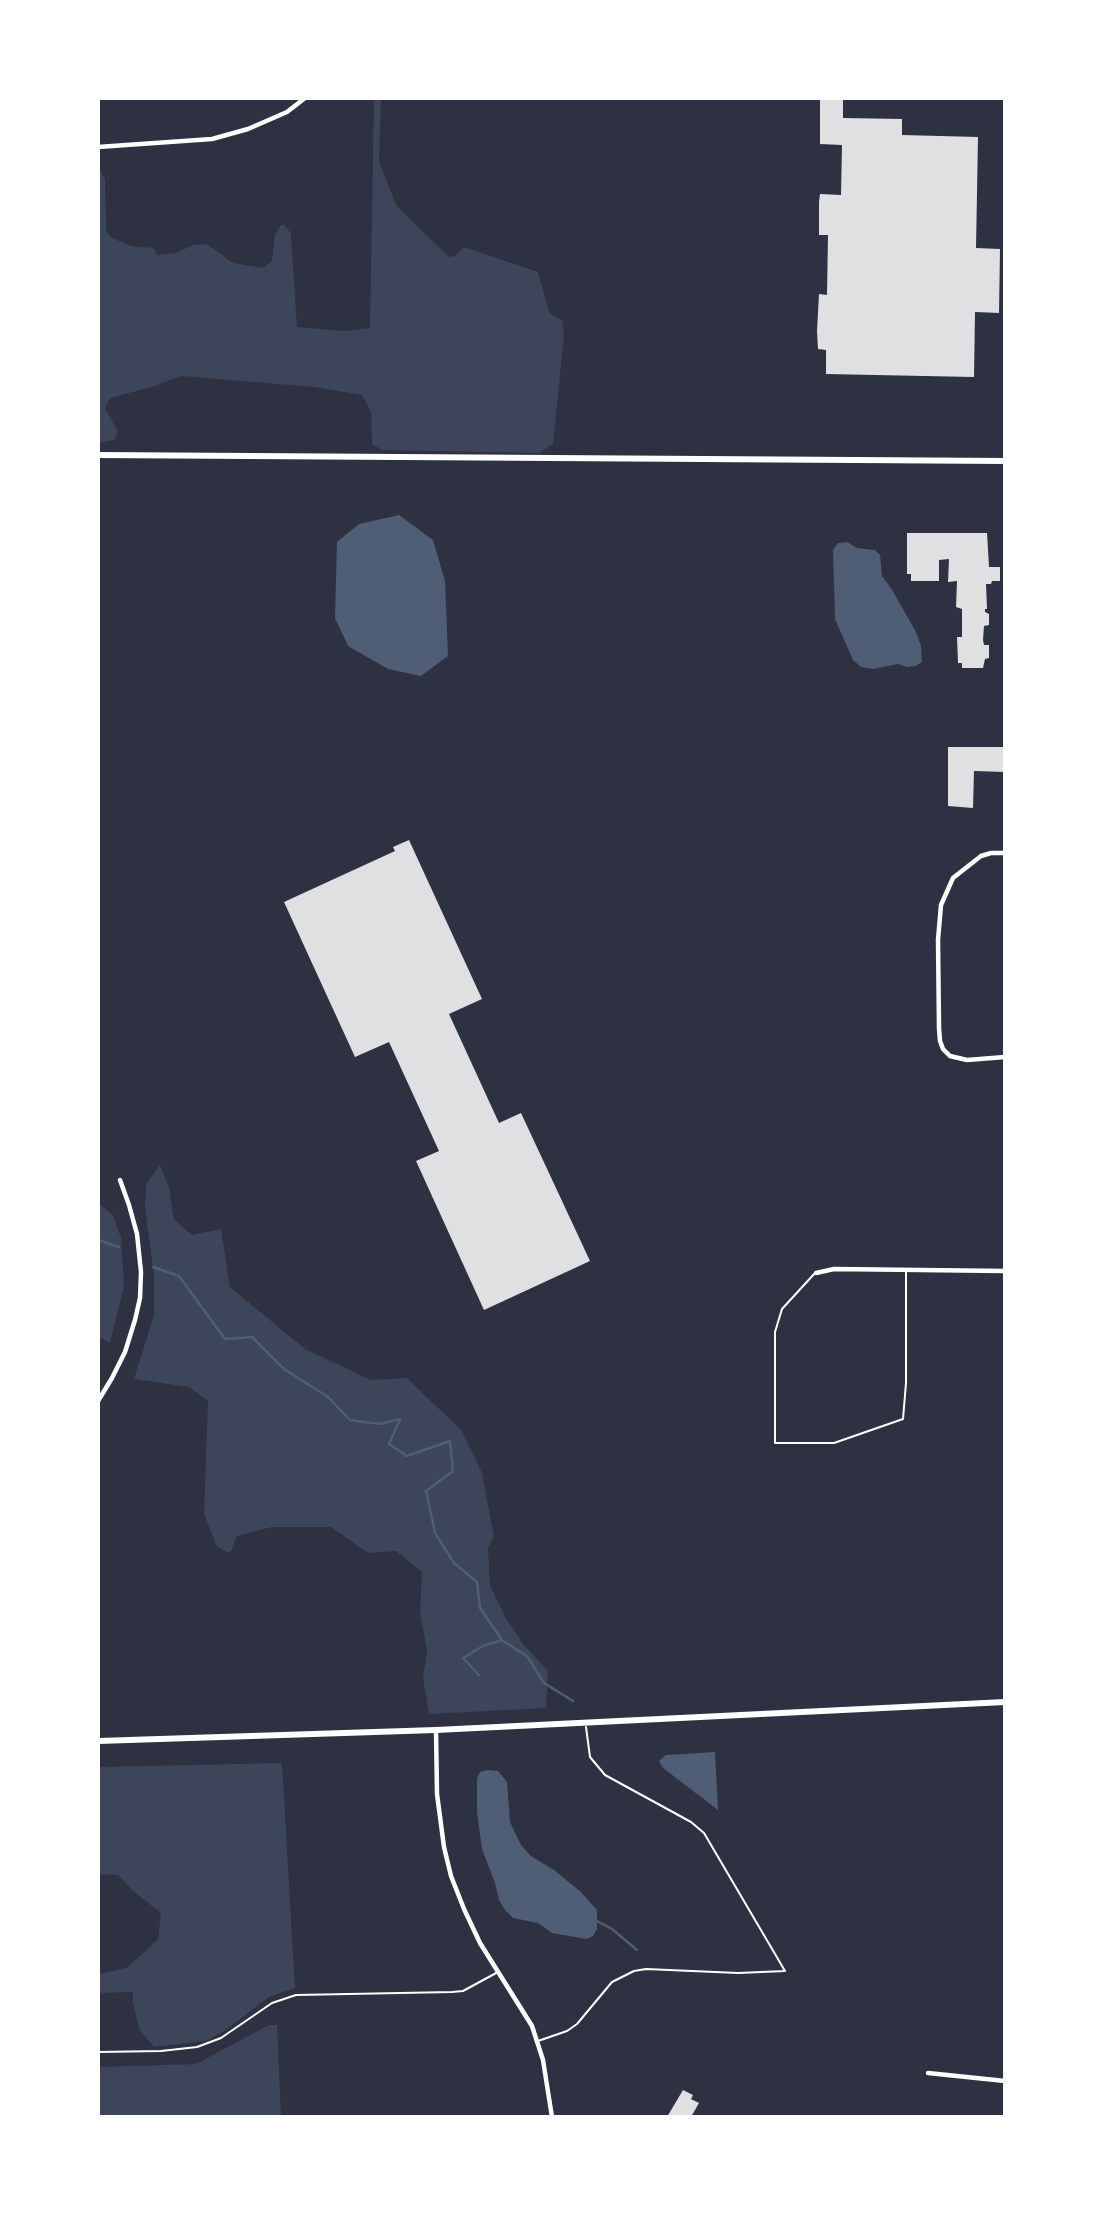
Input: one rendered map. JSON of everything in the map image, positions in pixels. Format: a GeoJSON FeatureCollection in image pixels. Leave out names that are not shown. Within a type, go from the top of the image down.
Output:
{"type":"FeatureCollection","features":[{"type":"Feature","properties":{"kind":"main road"},"geometry":{"type":"LineString","coordinates":[[98,455],[1005,461]]}},
{"type":"Feature","properties":{"kind":"main road"},"geometry":{"type":"LineString","coordinates":[[98,1741],[436,1730],[1005,1702]]}},
{"type":"Feature","properties":{"kind":"street"},"geometry":{"type":"LineString","coordinates":[[98,147],[212,139],[255,126],[287,112],[305,98]]}},
{"type":"Feature","properties":{"kind":"street"},"geometry":{"type":"LineString","coordinates":[[1005,853],[981,856],[953,878],[941,905],[938,929],[939,1028],[943,1049],[950,1056],[967,1060],[1005,1057]]}},
{"type":"Feature","properties":{"kind":"street"},"geometry":{"type":"LineString","coordinates":[[98,1401],[125,1352],[139,1298],[141,1272],[137,1234],[120,1180]]}},
{"type":"Feature","properties":{"kind":"street"},"geometry":{"type":"LineString","coordinates":[[816,1273],[834,1269],[1005,1270]]}},
{"type":"Feature","properties":{"kind":"street"},"geometry":{"type":"LineString","coordinates":[[436,1730],[438,1794],[444,1847],[451,1876],[476,1934],[533,2026],[543,2060],[552,2117]]}},
{"type":"Feature","properties":{"kind":"street"},"geometry":{"type":"LineString","coordinates":[[928,2073],[1005,2081]]}},
{"type":"Feature","properties":{"kind":"lane"},"geometry":{"type":"LineString","coordinates":[[816,1273],[782,1309],[775,1332],[775,1443],[834,1443],[902,1419],[906,1383],[906,1271]]}},
{"type":"Feature","properties":{"kind":"lane"},"geometry":{"type":"LineString","coordinates":[[537,2041],[567,2031],[577,2024],[612,1982],[634,1971],[785,1971],[704,1833],[691,1822],[599,1770],[590,1757],[586,1723]]}},
{"type":"Feature","properties":{"kind":"lane"},"geometry":{"type":"LineString","coordinates":[[98,2052],[161,2051],[197,2047],[221,2038],[272,2003],[296,1995],[463,1991],[499,1971]]}},
{"type":"Feature","properties":{"kind":"shaded area"},"geometry":{"type":"Polygon","coordinates":[[[374,98],[381,98],[379,161],[396,205],[449,257],[467,248],[538,272],[550,314],[562,320],[564,334],[553,444],[539,453],[382,450],[372,444],[371,412],[362,395],[315,387],[181,376],[110,398],[105,408],[118,432],[114,440],[98,443],[98,166],[105,179],[106,231],[112,238],[131,246],[153,248],[158,255],[207,244],[233,263],[263,268],[272,261],[275,234],[281,225],[285,225],[291,234],[297,327],[344,331],[370,328],[374,98]]]}},
{"type":"Feature","properties":{"kind":"shaded area"},"geometry":{"type":"Polygon","coordinates":[[[399,515],[433,540],[445,581],[448,656],[421,676],[388,669],[348,646],[335,618],[337,542],[359,524],[399,515]]]}},
{"type":"Feature","properties":{"kind":"shaded area"},"geometry":{"type":"Polygon","coordinates":[[[847,542],[857,548],[875,550],[880,555],[882,576],[916,632],[921,646],[922,662],[916,666],[898,664],[873,669],[861,667],[853,660],[835,619],[833,550],[838,543],[847,542]]]}},
{"type":"Feature","properties":{"kind":"shaded area"},"geometry":{"type":"Polygon","coordinates":[[[160,1165],[169,1187],[174,1220],[192,1235],[221,1229],[230,1287],[305,1349],[371,1380],[407,1378],[462,1431],[482,1473],[494,1537],[488,1548],[490,1585],[505,1617],[524,1645],[548,1671],[546,1708],[429,1714],[423,1678],[427,1651],[420,1612],[422,1572],[396,1551],[368,1553],[331,1527],[272,1527],[237,1536],[230,1553],[217,1547],[204,1514],[208,1401],[189,1387],[134,1379],[154,1315],[154,1276],[145,1208],[146,1184],[160,1165]]]}},
{"type":"Feature","properties":{"kind":"shaded area"},"geometry":{"type":"Polygon","coordinates":[[[98,1203],[113,1215],[121,1238],[124,1286],[110,1343],[98,1337],[98,1203]]]}},
{"type":"Feature","properties":{"kind":"shaded area"},"geometry":{"type":"Polygon","coordinates":[[[715,1752],[718,1810],[663,1768],[659,1761],[666,1755],[715,1752]]]}},
{"type":"Feature","properties":{"kind":"shaded area"},"geometry":{"type":"Polygon","coordinates":[[[282,1763],[295,1988],[269,1997],[224,2031],[206,2041],[154,2047],[139,2029],[133,1992],[98,1993],[98,1974],[127,1968],[158,1939],[161,1913],[118,1875],[98,1874],[98,1767],[282,1763]]]}},
{"type":"Feature","properties":{"kind":"shaded area"},"geometry":{"type":"Polygon","coordinates":[[[498,1771],[507,1782],[510,1822],[521,1845],[531,1856],[581,1892],[597,1910],[597,1929],[593,1936],[586,1939],[552,1933],[538,1923],[513,1918],[505,1910],[482,1849],[477,1812],[477,1778],[480,1772],[498,1771]]]}},
{"type":"Feature","properties":{"kind":"shaded area"},"geometry":{"type":"Polygon","coordinates":[[[269,2025],[277,2025],[281,2117],[98,2117],[98,2067],[196,2064],[269,2025]]]}},
{"type":"Feature","properties":{"kind":"building"},"geometry":{"type":"Polygon","coordinates":[[[820,99],[843,99],[843,118],[902,119],[902,135],[978,137],[976,248],[1000,249],[999,313],[975,312],[974,377],[826,374],[826,350],[818,349],[817,331],[819,294],[827,295],[828,235],[819,235],[819,202],[820,194],[841,195],[842,145],[820,144],[820,99]]]}},
{"type":"Feature","properties":{"kind":"building"},"geometry":{"type":"Polygon","coordinates":[[[907,533],[987,533],[989,567],[1000,567],[1000,581],[986,584],[985,612],[989,614],[989,625],[984,626],[983,640],[984,645],[989,645],[989,658],[985,659],[983,668],[962,668],[962,663],[958,663],[957,637],[962,637],[962,609],[956,607],[957,581],[948,582],[949,559],[939,560],[939,581],[911,581],[911,574],[907,574],[907,533]]]}},
{"type":"Feature","properties":{"kind":"building"},"geometry":{"type":"Polygon","coordinates":[[[948,747],[1005,747],[1005,772],[974,771],[973,808],[948,806],[948,747]]]}},
{"type":"Feature","properties":{"kind":"building"},"geometry":{"type":"Polygon","coordinates":[[[409,840],[482,999],[449,1014],[499,1123],[521,1113],[590,1261],[484,1310],[416,1161],[439,1151],[389,1042],[355,1057],[284,902],[395,851],[393,847],[409,840]]]}},
{"type":"Feature","properties":{"kind":"building"},"geometry":{"type":"Polygon","coordinates":[[[683,2090],[693,2095],[691,2099],[699,2103],[691,2117],[667,2117],[683,2090]]]}},
{"type":"Feature","properties":{"kind":"waterway"},"geometry":{"type":"LineString","coordinates":[[98,1240],[119,1247]]}},
{"type":"Feature","properties":{"kind":"waterway"},"geometry":{"type":"LineString","coordinates":[[153,1267],[179,1276],[225,1339],[252,1337],[284,1369],[328,1397],[350,1420],[380,1424],[400,1419],[389,1444],[407,1456],[450,1441],[453,1471],[426,1491],[435,1533],[454,1563],[477,1582],[480,1608],[502,1640],[483,1646],[463,1658],[479,1675]]}},
{"type":"Feature","properties":{"kind":"waterway"},"geometry":{"type":"LineString","coordinates":[[503,1641],[527,1656],[544,1683],[573,1701]]}},
{"type":"Feature","properties":{"kind":"waterway"},"geometry":{"type":"LineString","coordinates":[[597,1921],[612,1929],[637,1950]]}}]}
